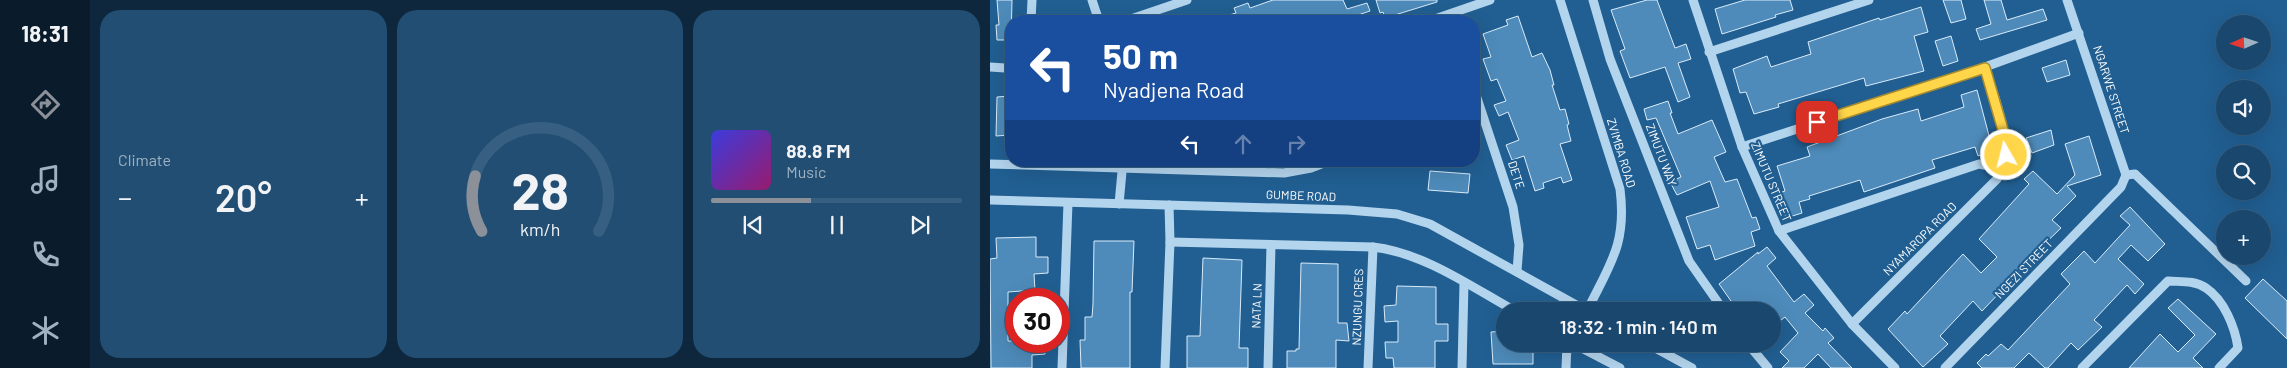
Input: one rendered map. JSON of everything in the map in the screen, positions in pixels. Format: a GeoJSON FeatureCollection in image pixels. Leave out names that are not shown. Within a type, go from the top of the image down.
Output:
{"type":"FeatureCollection","features":[{"type":"Feature","properties":{"kind":"street"},"geometry":{"type":"LineString","coordinates":[[1032,0],[1032,15]]}},
{"type":"Feature","properties":{"kind":"street"},"geometry":{"type":"LineString","coordinates":[[1092,0],[1097,15]]}},
{"type":"Feature","properties":{"kind":"street"},"geometry":{"type":"LineString","coordinates":[[1143,15],[1187,0]]}},
{"type":"Feature","properties":{"kind":"street"},"geometry":{"type":"LineString","coordinates":[[1454,15],[1490,0]]}},
{"type":"Feature","properties":{"kind":"street","name":"ZVIMBA ROAD"},"geometry":{"type":"LineString","coordinates":[[1560,0],[1620,189],[1623,209],[1619,247],[1592,302]]}},
{"type":"Feature","properties":{"kind":"street","name":"ZIMUTU WAY"},"geometry":{"type":"LineString","coordinates":[[1593,0],[1610,59],[1689,261],[1718,302]]}},
{"type":"Feature","properties":{"kind":"street","name":"ZIMUTU STREET"},"geometry":{"type":"LineString","coordinates":[[1694,0],[1709,52],[1742,146],[1779,231],[1852,324],[1894,368]]}},
{"type":"Feature","properties":{"kind":"street"},"geometry":{"type":"LineString","coordinates":[[1709,52],[1869,0]]}},
{"type":"Feature","properties":{"kind":"street","name":"NGARWE STREET"},"geometry":{"type":"LineString","coordinates":[[2066,0],[2079,33],[2126,175]]}},
{"type":"Feature","properties":{"kind":"street"},"geometry":{"type":"LineString","coordinates":[[1742,146],[1985,68],[2079,33]]}},
{"type":"Feature","properties":{"kind":"street"},"geometry":{"type":"LineString","coordinates":[[990,67],[1005,68]]}},
{"type":"Feature","properties":{"kind":"street"},"geometry":{"type":"LineString","coordinates":[[1779,231],[1979,164],[2004,169],[2006,155],[2003,130],[1985,68]]}},
{"type":"Feature","properties":{"kind":"street","name":"DETE"},"geometry":{"type":"LineString","coordinates":[[1480,115],[1513,207],[1519,245],[1517,271]]}},
{"type":"Feature","properties":{"kind":"street"},"geometry":{"type":"LineString","coordinates":[[990,164],[1005,164]]}},
{"type":"Feature","properties":{"kind":"street"},"geometry":{"type":"LineString","coordinates":[[1119,204],[1123,167]]}},
{"type":"Feature","properties":{"kind":"street"},"geometry":{"type":"LineString","coordinates":[[1163,167],[1284,173],[1314,167]]}},
{"type":"Feature","properties":{"kind":"street","name":"NYAMAROPA ROAD"},"geometry":{"type":"LineString","coordinates":[[1852,324],[1997,180],[2004,169]]}},
{"type":"Feature","properties":{"kind":"street"},"geometry":{"type":"LineString","coordinates":[[2126,175],[2135,174],[2246,281]]}},
{"type":"Feature","properties":{"kind":"street","name":"NGEZI STREET"},"geometry":{"type":"LineString","coordinates":[[1945,368],[2121,187],[2126,175]]}},
{"type":"Feature","properties":{"kind":"street","name":"GUMBE ROAD"},"geometry":{"type":"LineString","coordinates":[[990,200],[1348,210],[1397,214],[1430,224],[1571,302]]}},
{"type":"Feature","properties":{"kind":"street"},"geometry":{"type":"LineString","coordinates":[[1062,368],[1068,203]]}},
{"type":"Feature","properties":{"kind":"street"},"geometry":{"type":"LineString","coordinates":[[1165,368],[1170,242],[1169,205]]}},
{"type":"Feature","properties":{"kind":"street"},"geometry":{"type":"LineString","coordinates":[[1170,242],[1394,249],[1424,261],[1499,302]]}},
{"type":"Feature","properties":{"kind":"street","name":"NATA LN"},"geometry":{"type":"LineString","coordinates":[[1268,368],[1271,245]]}},
{"type":"Feature","properties":{"kind":"street","name":"NZUNGU CRES"},"geometry":{"type":"LineString","coordinates":[[1368,368],[1373,247]]}},
{"type":"Feature","properties":{"kind":"street"},"geometry":{"type":"LineString","coordinates":[[2082,368],[2168,282],[2189,282],[2205,287],[2228,315],[2236,335],[2238,348],[2219,368]]}},
{"type":"Feature","properties":{"kind":"street"},"geometry":{"type":"LineString","coordinates":[[1462,368],[1464,283]]}},
{"type":"Feature","properties":{"kind":"street"},"geometry":{"type":"LineString","coordinates":[[1566,368],[1567,352]]}},
{"type":"Feature","properties":{"kind":"street"},"geometry":{"type":"LineString","coordinates":[[1589,352],[1620,368]]}},
{"type":"Feature","properties":{"kind":"street"},"geometry":{"type":"LineString","coordinates":[[1663,352],[1692,368]]}},
{"type":"Feature","properties":{"kind":"street"},"geometry":{"type":"LineString","coordinates":[[1755,352],[1768,368]]}},
{"type":"Feature","properties":{"kind":"building"},"geometry":{"type":"Polygon","coordinates":[[[997,0],[1012,0],[1012,15],[1005,15],[1005,40],[997,40],[996,25],[999,25],[997,0]]]}},
{"type":"Feature","properties":{"kind":"building"},"geometry":{"type":"Polygon","coordinates":[[[1273,0],[1343,0],[1347,9],[1367,3],[1370,11],[1358,15],[1229,15],[1236,13],[1234,8],[1248,3],[1250,8],[1273,0]]]}},
{"type":"Feature","properties":{"kind":"building"},"geometry":{"type":"Polygon","coordinates":[[[1376,0],[1437,0],[1437,2],[1395,15],[1380,13],[1376,0]]]}},
{"type":"Feature","properties":{"kind":"building"},"geometry":{"type":"Polygon","coordinates":[[[1647,0],[1657,0],[1675,48],[1686,44],[1691,59],[1678,63],[1690,97],[1678,102],[1665,67],[1630,78],[1620,51],[1625,49],[1611,10],[1647,0]]]}},
{"type":"Feature","properties":{"kind":"building"},"geometry":{"type":"Polygon","coordinates":[[[1745,0],[1790,0],[1793,10],[1722,34],[1715,9],[1745,0]]]}},
{"type":"Feature","properties":{"kind":"building"},"geometry":{"type":"Polygon","coordinates":[[[1943,0],[1961,0],[1966,19],[1951,23],[1943,0]]]}},
{"type":"Feature","properties":{"kind":"building"},"geometry":{"type":"Polygon","coordinates":[[[1984,0],[2001,0],[2007,20],[2043,9],[2047,20],[1980,40],[1976,29],[1991,24],[1984,0]]]}},
{"type":"Feature","properties":{"kind":"building"},"geometry":{"type":"Polygon","coordinates":[[[1921,7],[1928,32],[1914,36],[1924,71],[1866,86],[1864,78],[1778,104],[1779,107],[1754,114],[1746,92],[1740,93],[1733,69],[1767,56],[1771,67],[1811,54],[1808,42],[1879,18],[1880,20],[1921,7]]]}},
{"type":"Feature","properties":{"kind":"building"},"geometry":{"type":"Polygon","coordinates":[[[1518,16],[1532,57],[1542,53],[1550,70],[1554,85],[1552,85],[1560,110],[1565,109],[1571,141],[1560,144],[1572,180],[1563,183],[1561,177],[1543,183],[1544,188],[1535,191],[1524,156],[1512,160],[1506,145],[1519,140],[1508,112],[1499,116],[1494,105],[1506,101],[1497,79],[1491,81],[1483,59],[1491,57],[1483,34],[1508,25],[1506,20],[1518,16]]]}},
{"type":"Feature","properties":{"kind":"building"},"geometry":{"type":"Polygon","coordinates":[[[1951,36],[1958,61],[1943,66],[1935,41],[1951,36]]]}},
{"type":"Feature","properties":{"kind":"building"},"geometry":{"type":"Polygon","coordinates":[[[2066,60],[2070,75],[2047,82],[2042,68],[2066,60]]]}},
{"type":"Feature","properties":{"kind":"building"},"geometry":{"type":"Polygon","coordinates":[[[1977,90],[1993,151],[1978,156],[1975,147],[1932,160],[1935,168],[1864,192],[1860,180],[1809,196],[1810,199],[1799,202],[1802,213],[1786,218],[1779,193],[1785,191],[1777,166],[1810,156],[1807,147],[1882,119],[1918,109],[1921,121],[1964,107],[1961,95],[1977,90]]]}},
{"type":"Feature","properties":{"kind":"building"},"geometry":{"type":"Polygon","coordinates":[[[1005,96],[1005,135],[996,136],[997,97],[1005,96]]]}},
{"type":"Feature","properties":{"kind":"building"},"geometry":{"type":"Polygon","coordinates":[[[1668,101],[1672,113],[1670,113],[1678,134],[1712,120],[1726,152],[1714,157],[1725,182],[1737,179],[1752,218],[1756,217],[1760,229],[1751,232],[1755,246],[1715,260],[1710,245],[1697,249],[1686,217],[1719,207],[1710,181],[1677,195],[1670,182],[1681,177],[1656,118],[1647,120],[1644,109],[1668,101]]]}},
{"type":"Feature","properties":{"kind":"building"},"geometry":{"type":"Polygon","coordinates":[[[2051,130],[2054,145],[2032,153],[2026,138],[2051,130]]]}},
{"type":"Feature","properties":{"kind":"building"},"geometry":{"type":"Polygon","coordinates":[[[2089,136],[2101,175],[2067,186],[2076,196],[2052,220],[2061,228],[2030,258],[2032,259],[1982,311],[1973,301],[1940,336],[1948,344],[1923,367],[1888,329],[1905,311],[1907,314],[1963,254],[1981,273],[1997,257],[1979,239],[2029,184],[2024,179],[2033,171],[2057,194],[2075,175],[2065,144],[2089,136]]]}},
{"type":"Feature","properties":{"kind":"building"},"geometry":{"type":"Polygon","coordinates":[[[1430,171],[1470,174],[1468,193],[1428,190],[1430,171]]]}},
{"type":"Feature","properties":{"kind":"building"},"geometry":{"type":"Polygon","coordinates":[[[2130,207],[2165,244],[2148,261],[2131,245],[2118,259],[2144,284],[2135,294],[2127,285],[2094,320],[2102,327],[2078,350],[2071,343],[2048,368],[2045,368],[2029,353],[2014,368],[1982,368],[1977,363],[1986,354],[1988,356],[2001,344],[2008,350],[2070,284],[2061,274],[2084,251],[2095,263],[2130,225],[2120,216],[2130,207]]]}},
{"type":"Feature","properties":{"kind":"building"},"geometry":{"type":"Polygon","coordinates":[[[1036,237],[1036,257],[1048,257],[1048,273],[1034,274],[1035,288],[1005,288],[1005,353],[1045,353],[1032,355],[1032,368],[991,368],[990,259],[997,258],[996,238],[1036,237]]]}},
{"type":"Feature","properties":{"kind":"building"},"geometry":{"type":"Polygon","coordinates":[[[1094,241],[1134,241],[1132,292],[1130,292],[1130,368],[1081,368],[1080,340],[1085,340],[1085,317],[1092,317],[1094,241]]]}},
{"type":"Feature","properties":{"kind":"building"},"geometry":{"type":"Polygon","coordinates":[[[1767,247],[1776,258],[1767,266],[1794,302],[1804,294],[1814,305],[1805,313],[1823,331],[1825,328],[1834,338],[1828,343],[1852,368],[1831,368],[1818,354],[1804,368],[1782,368],[1789,361],[1780,352],[1798,333],[1785,317],[1781,320],[1781,302],[1732,302],[1719,284],[1758,252],[1758,254],[1767,247]]]}},
{"type":"Feature","properties":{"kind":"building"},"geometry":{"type":"Polygon","coordinates":[[[1203,258],[1242,260],[1239,348],[1248,348],[1248,368],[1187,368],[1187,336],[1200,336],[1203,258]]]}},
{"type":"Feature","properties":{"kind":"building"},"geometry":{"type":"Polygon","coordinates":[[[1301,263],[1338,264],[1338,323],[1347,323],[1349,341],[1336,340],[1336,368],[1287,368],[1287,351],[1299,349],[1301,263]]]}},
{"type":"Feature","properties":{"kind":"building"},"geometry":{"type":"Polygon","coordinates":[[[2263,279],[2287,301],[2287,339],[2245,298],[2263,279]]]}},
{"type":"Feature","properties":{"kind":"building"},"geometry":{"type":"Polygon","coordinates":[[[1397,286],[1436,287],[1436,324],[1448,324],[1448,341],[1435,341],[1435,368],[1394,368],[1393,358],[1386,358],[1385,342],[1398,342],[1398,321],[1385,322],[1384,306],[1396,305],[1397,286]]]}},
{"type":"Feature","properties":{"kind":"building"},"geometry":{"type":"Polygon","coordinates":[[[2178,299],[2216,334],[2193,358],[2203,368],[2129,368],[2160,334],[2178,352],[2195,335],[2168,308],[2178,299]]]}},
{"type":"Feature","properties":{"kind":"building"},"geometry":{"type":"Polygon","coordinates":[[[1491,332],[1496,332],[1496,352],[1533,352],[1533,364],[1493,364],[1491,332]]]}},
{"type":"Feature","properties":{"kind":"route"},"geometry":{"type":"LineString","coordinates":[[1817,122],[1985,68],[2003,130],[2006,155]]}}]}
